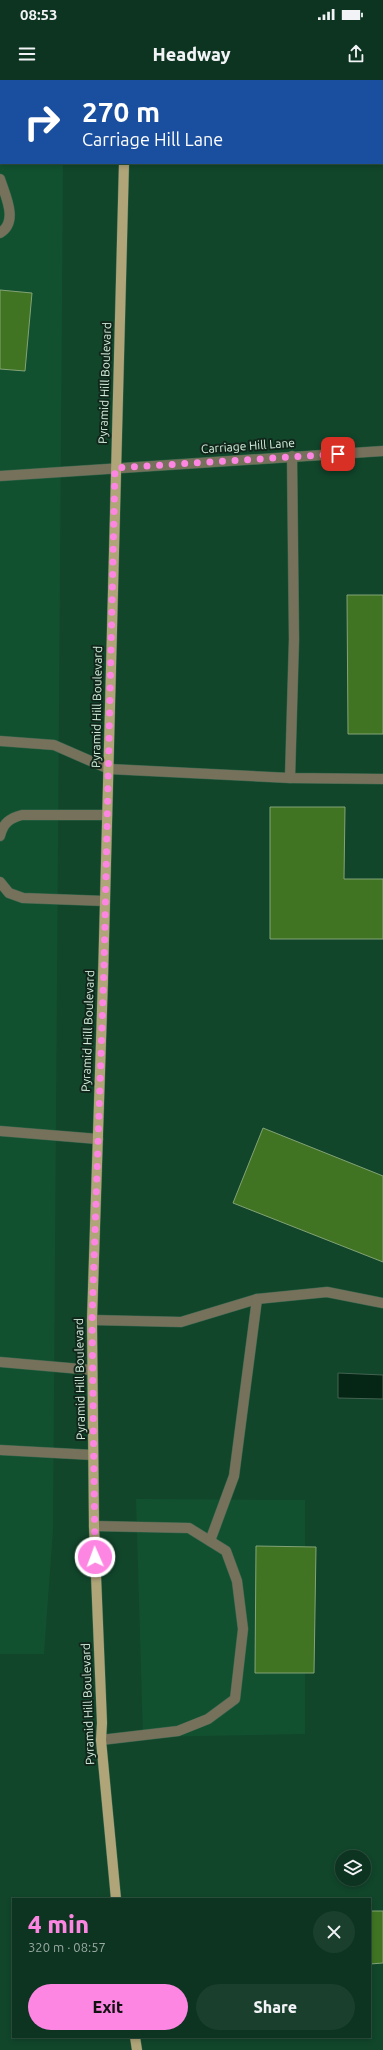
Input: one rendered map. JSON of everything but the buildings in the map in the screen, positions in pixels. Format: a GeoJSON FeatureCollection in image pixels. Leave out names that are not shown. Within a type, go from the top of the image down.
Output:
{"type":"FeatureCollection","features":[{"type":"Feature","properties":{"kind":"main road","name":"Pyramid Hill Boulevard"},"geometry":{"type":"LineString","coordinates":[[116,1898],[101,1740],[102,1723],[94,1526],[92,1320],[109,769],[115,468],[124,164]]}},
{"type":"Feature","properties":{"kind":"main road"},"geometry":{"type":"LineString","coordinates":[[135,2038],[137,2050]]}},
{"type":"Feature","properties":{"kind":"street"},"geometry":{"type":"LineString","coordinates":[[0,179],[10,218],[8,227],[0,233]]}},
{"type":"Feature","properties":{"kind":"street","name":"Carriage Hill Lane"},"geometry":{"type":"LineString","coordinates":[[0,476],[383,451]]}},
{"type":"Feature","properties":{"kind":"street"},"geometry":{"type":"LineString","coordinates":[[290,778],[294,639],[292,456]]}},
{"type":"Feature","properties":{"kind":"street"},"geometry":{"type":"LineString","coordinates":[[0,741],[54,745],[109,769],[290,778],[383,779]]}},
{"type":"Feature","properties":{"kind":"street"},"geometry":{"type":"LineString","coordinates":[[0,836],[2,828],[11,818],[22,815],[107,815]]}},
{"type":"Feature","properties":{"kind":"street"},"geometry":{"type":"LineString","coordinates":[[0,882],[9,893],[24,898],[105,901]]}},
{"type":"Feature","properties":{"kind":"street"},"geometry":{"type":"LineString","coordinates":[[0,1131],[98,1139]]}},
{"type":"Feature","properties":{"kind":"street"},"geometry":{"type":"LineString","coordinates":[[92,1320],[181,1322],[257,1299],[327,1292],[383,1303]]}},
{"type":"Feature","properties":{"kind":"street"},"geometry":{"type":"LineString","coordinates":[[210,1541],[234,1476],[257,1299]]}},
{"type":"Feature","properties":{"kind":"street"},"geometry":{"type":"LineString","coordinates":[[0,1362],[92,1370]]}},
{"type":"Feature","properties":{"kind":"street"},"geometry":{"type":"LineString","coordinates":[[0,1450],[94,1455]]}},
{"type":"Feature","properties":{"kind":"street"},"geometry":{"type":"LineString","coordinates":[[94,1526],[189,1528],[226,1551],[237,1581],[243,1629],[235,1699],[208,1719],[178,1732],[101,1740]]}},
{"type":"Feature","properties":{"kind":"shaded area"},"geometry":{"type":"Polygon","coordinates":[[[0,164],[63,164],[53,1530],[44,1654],[0,1654],[0,164]]]}},
{"type":"Feature","properties":{"kind":"shaded area"},"geometry":{"type":"Polygon","coordinates":[[[338,1373],[383,1375],[383,1399],[338,1398],[338,1373]]]}},
{"type":"Feature","properties":{"kind":"shaded area"},"geometry":{"type":"Polygon","coordinates":[[[136,1499],[305,1500],[305,1734],[143,1737],[136,1499]]]}},
{"type":"Feature","properties":{"kind":"route"},"geometry":{"type":"LineString","coordinates":[[95,1557],[92,1320],[104,966],[115,468],[338,454]]}}]}
